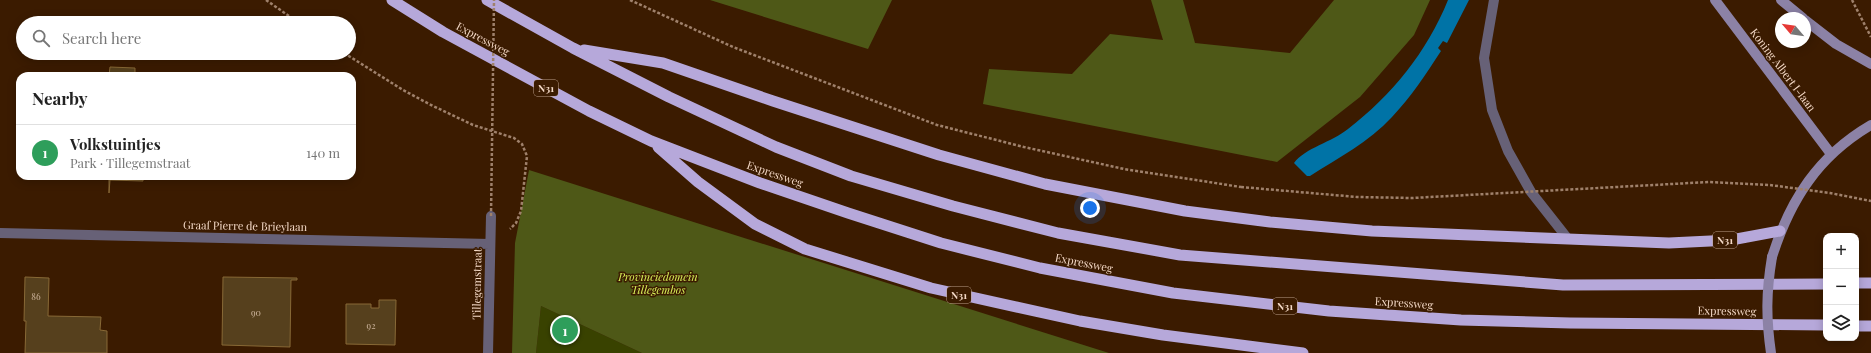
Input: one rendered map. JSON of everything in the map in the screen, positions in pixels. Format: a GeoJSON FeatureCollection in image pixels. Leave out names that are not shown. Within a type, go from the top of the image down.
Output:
{"type":"FeatureCollection","features":[{"type":"Feature","properties":{"kind":"highway","name":"Expressweg"},"geometry":{"type":"LineString","coordinates":[[392,0],[442,32],[589,111],[651,141],[760,183],[941,243],[1040,268],[1173,293],[1329,311],[1461,320],[1570,323],[1823,325]]}},
{"type":"Feature","properties":{"kind":"highway","name":"N31"},"geometry":{"type":"LineString","coordinates":[[487,0],[574,48],[669,97],[783,150],[851,176],[953,206],[1058,233],[1180,255],[1563,285],[1823,284]]}},
{"type":"Feature","properties":{"kind":"highway","name":"N31"},"geometry":{"type":"LineString","coordinates":[[574,48],[663,63],[939,156],[1045,184],[1170,208],[1270,222],[1372,231],[1669,243],[1731,240],[1780,231]]}},
{"type":"Feature","properties":{"kind":"highway","name":"N31"},"geometry":{"type":"LineString","coordinates":[[651,141],[698,182],[755,224],[805,249],[931,288],[1080,321],[1163,335],[1303,353]]}},
{"type":"Feature","properties":{"kind":"highway"},"geometry":{"type":"LineString","coordinates":[[1859,283],[1871,283]]}},
{"type":"Feature","properties":{"kind":"highway"},"geometry":{"type":"LineString","coordinates":[[1859,326],[1871,326]]}},
{"type":"Feature","properties":{"kind":"main road","name":"Koning Albert I-laan"},"geometry":{"type":"LineString","coordinates":[[1715,0],[1831,154]]}},
{"type":"Feature","properties":{"kind":"main road"},"geometry":{"type":"LineString","coordinates":[[1781,0],[1796,12]]}},
{"type":"Feature","properties":{"kind":"main road"},"geometry":{"type":"LineString","coordinates":[[1811,24],[1836,44],[1871,64]]}},
{"type":"Feature","properties":{"kind":"main road"},"geometry":{"type":"LineString","coordinates":[[1771,353],[1766,322],[1767,289],[1772,257],[1780,231],[1793,203],[1810,177],[1831,154],[1871,125]]}},
{"type":"Feature","properties":{"kind":"street"},"geometry":{"type":"LineString","coordinates":[[1494,0],[1484,58],[1492,110],[1508,151],[1532,192],[1568,239]]}},
{"type":"Feature","properties":{"kind":"street","name":"Tillegemstraat"},"geometry":{"type":"LineString","coordinates":[[488,353],[491,216]]}},
{"type":"Feature","properties":{"kind":"street","name":"Graaf Pierre de Brieylaan"},"geometry":{"type":"LineString","coordinates":[[0,233],[490,244]]}},
{"type":"Feature","properties":{"kind":"path"},"geometry":{"type":"LineString","coordinates":[[266,0],[289,16]]}},
{"type":"Feature","properties":{"kind":"path"},"geometry":{"type":"LineString","coordinates":[[491,216],[494,0]]}},
{"type":"Feature","properties":{"kind":"path"},"geometry":{"type":"LineString","coordinates":[[630,0],[733,47],[937,125],[1124,170],[1241,187],[1357,197],[1412,198],[1709,182],[1770,185],[1830,193],[1871,201]]}},
{"type":"Feature","properties":{"kind":"path"},"geometry":{"type":"LineString","coordinates":[[1852,0],[1871,37]]}},
{"type":"Feature","properties":{"kind":"path"},"geometry":{"type":"LineString","coordinates":[[355,60],[403,90],[431,105],[473,125],[514,138],[522,144],[527,156],[521,211],[516,224],[490,244]]}},
{"type":"Feature","properties":{"kind":"green space"},"geometry":{"type":"Polygon","coordinates":[[[710,0],[892,0],[868,49],[710,0]]]}},
{"type":"Feature","properties":{"kind":"green space"},"geometry":{"type":"Polygon","coordinates":[[[1151,0],[1183,0],[1195,43],[1290,53],[1334,0],[1430,0],[1414,35],[1360,97],[1277,162],[983,104],[989,69],[1072,74],[1110,34],[1163,40],[1151,0]]]}},
{"type":"Feature","properties":{"kind":"green space","name":"Provinciedomein Tillegembos"},"geometry":{"type":"Polygon","coordinates":[[[529,170],[1109,353],[642,353],[541,306],[536,353],[512,353],[515,243],[529,170]]]}},
{"type":"Feature","properties":{"kind":"green space"},"geometry":{"type":"Polygon","coordinates":[[[541,306],[642,353],[536,353],[541,306]]]}},
{"type":"Feature","properties":{"kind":"water"},"geometry":{"type":"Polygon","coordinates":[[[1448,0],[1469,0],[1447,43],[1443,41],[1438,48],[1441,51],[1406,101],[1383,126],[1363,142],[1310,176],[1307,176],[1294,163],[1305,153],[1342,134],[1379,102],[1407,71],[1419,55],[1430,37],[1448,0]]]}},
{"type":"Feature","properties":{"kind":"building"},"geometry":{"type":"Polygon","coordinates":[[[110,67],[135,68],[135,72],[109,72],[110,67]]]}},
{"type":"Feature","properties":{"kind":"building"},"geometry":{"type":"Polygon","coordinates":[[[110,180],[143,180],[143,181],[110,180]]]}},
{"type":"Feature","properties":{"kind":"building"},"geometry":{"type":"Polygon","coordinates":[[[25,277],[49,278],[48,316],[101,317],[100,330],[107,331],[107,353],[25,353],[25,277]]]}},
{"type":"Feature","properties":{"kind":"building"},"geometry":{"type":"Polygon","coordinates":[[[223,277],[297,278],[297,280],[291,280],[290,347],[222,345],[223,277]]]}},
{"type":"Feature","properties":{"kind":"building"},"geometry":{"type":"Polygon","coordinates":[[[379,300],[396,300],[395,345],[346,344],[346,304],[371,304],[371,308],[379,308],[379,300]]]}},
{"type":"Feature","properties":{"kind":"place","name":"Volkstuintjes"},"geometry":{"type":"Point","coordinates":[565,330]}}]}
